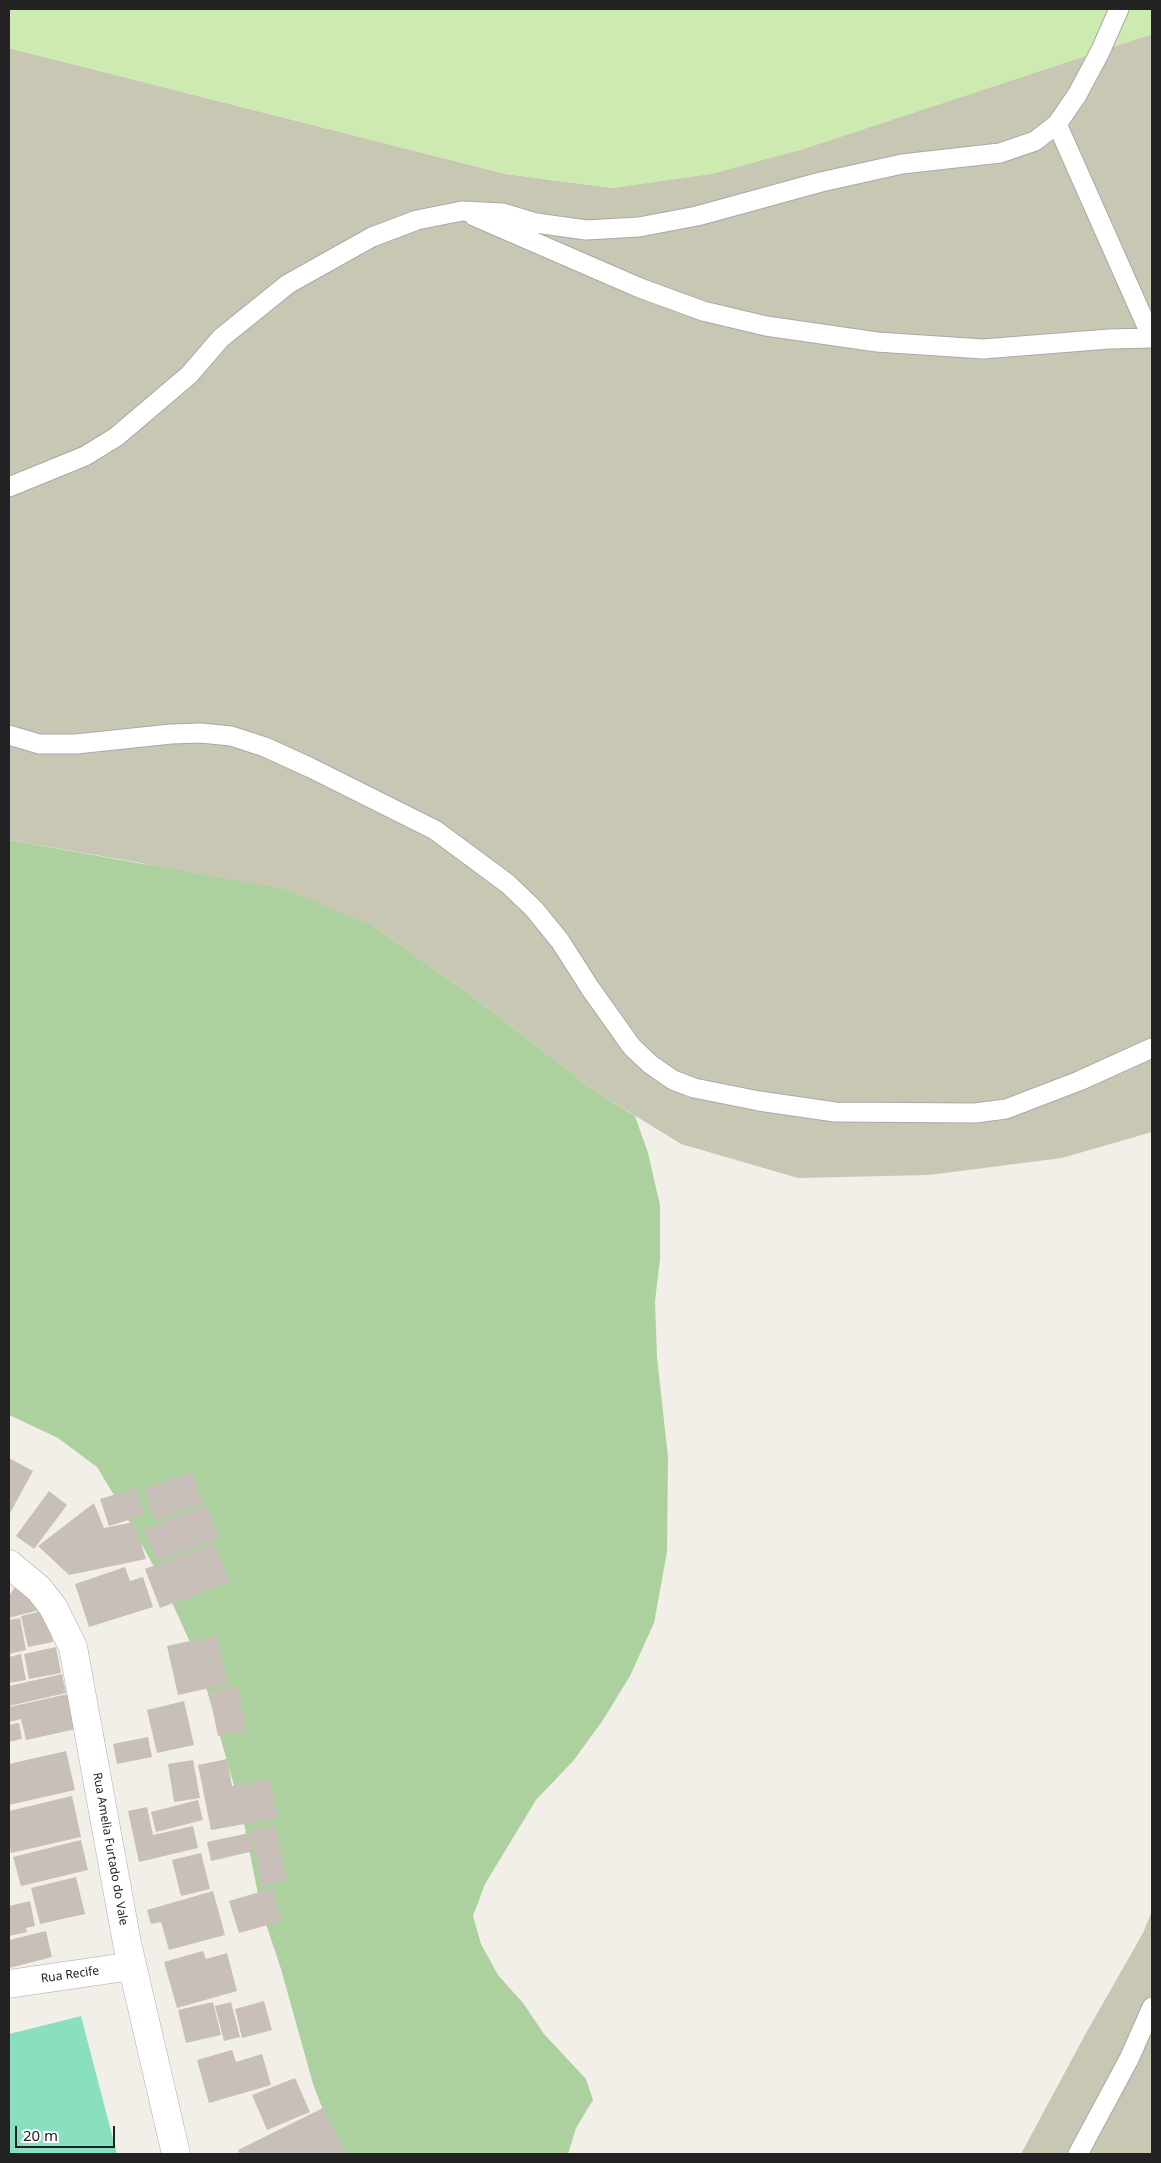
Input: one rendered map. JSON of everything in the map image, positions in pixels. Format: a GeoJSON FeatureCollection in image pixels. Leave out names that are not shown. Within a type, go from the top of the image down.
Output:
{"type":"FeatureCollection","features":[{"type":"Feature","properties":{"kind":"street","name":"Rua Amelia Furtado do Vale"},"geometry":{"type":"LineString","coordinates":[[9,1564],[39,1589],[53,1607],[73,1647],[132,1966],[176,2154]]}},
{"type":"Feature","properties":{"kind":"street","name":"Rua Recife"},"geometry":{"type":"LineString","coordinates":[[9,1984],[132,1966]]}},
{"type":"Feature","properties":{"kind":"lane"},"geometry":{"type":"LineString","coordinates":[[9,487],[85,456],[116,437],[188,375],[220,338],[288,284],[372,237],[417,220],[462,211],[503,213],[536,223],[586,230],[639,226],[697,216],[812,184],[902,164],[1000,153],[1035,140],[1057,124],[1077,95],[1100,52],[1119,9]]}},
{"type":"Feature","properties":{"kind":"lane"},"geometry":{"type":"LineString","coordinates":[[462,211],[640,288],[703,310],[766,326],[876,342],[974,348],[1152,338],[1057,124]]}},
{"type":"Feature","properties":{"kind":"lane"},"geometry":{"type":"LineString","coordinates":[[9,735],[39,744],[76,744],[170,734],[201,733],[231,736],[265,747],[304,764],[435,830],[508,884],[534,909],[560,941],[590,988],[632,1047],[650,1064],[673,1080],[694,1088],[759,1101],[836,1112],[975,1113],[1006,1109],[1079,1081],[1152,1048]]}},
{"type":"Feature","properties":{"kind":"lane"},"geometry":{"type":"LineString","coordinates":[[1078,2154],[1129,2058],[1152,2007]]}},
{"type":"Feature","properties":{"kind":"shaded area"},"geometry":{"type":"Polygon","coordinates":[[[1152,34],[1152,1132],[1062,1158],[929,1175],[798,1178],[681,1144],[592,1089],[469,994],[375,927],[141,863],[9,840],[9,48],[506,174],[613,188],[800,150],[1152,34]]]}},
{"type":"Feature","properties":{"kind":"shaded area"},"geometry":{"type":"Polygon","coordinates":[[[1152,1911],[1152,2154],[1021,2154],[1086,2033],[1143,1933],[1152,1911]]]}},
{"type":"Feature","properties":{"kind":"green space"},"geometry":{"type":"Polygon","coordinates":[[[9,9],[1152,9],[1152,34],[800,150],[712,174],[613,188],[506,174],[9,48],[9,9]]]}},
{"type":"Feature","properties":{"kind":"green space"},"geometry":{"type":"Polygon","coordinates":[[[9,840],[283,889],[375,927],[469,994],[592,1089],[635,1116],[648,1153],[660,1205],[660,1259],[655,1301],[657,1357],[668,1457],[667,1552],[654,1623],[630,1676],[603,1720],[574,1760],[536,1800],[485,1884],[473,1916],[481,1944],[498,1975],[523,2003],[544,2034],[586,2079],[593,2100],[576,2128],[568,2154],[340,2154],[313,2084],[281,1969],[261,1909],[242,1814],[199,1662],[164,1585],[97,1467],[58,1438],[9,1415],[9,840]]]}},
{"type":"Feature","properties":{"kind":"green space"},"geometry":{"type":"Polygon","coordinates":[[[81,2016],[117,2154],[9,2154],[9,2034],[81,2016]]]}},
{"type":"Feature","properties":{"kind":"building"},"geometry":{"type":"Polygon","coordinates":[[[9,1458],[33,1471],[9,1515],[9,1458]]]}},
{"type":"Feature","properties":{"kind":"building"},"geometry":{"type":"Polygon","coordinates":[[[192,1472],[203,1503],[155,1521],[144,1489],[192,1472]]]}},
{"type":"Feature","properties":{"kind":"building"},"geometry":{"type":"Polygon","coordinates":[[[136,1488],[145,1515],[109,1526],[100,1499],[136,1488]]]}},
{"type":"Feature","properties":{"kind":"building"},"geometry":{"type":"Polygon","coordinates":[[[49,1491],[67,1505],[34,1549],[16,1536],[49,1491]]]}},
{"type":"Feature","properties":{"kind":"building"},"geometry":{"type":"Polygon","coordinates":[[[94,1503],[104,1528],[134,1522],[146,1559],[69,1575],[38,1546],[94,1503]]]}},
{"type":"Feature","properties":{"kind":"building"},"geometry":{"type":"Polygon","coordinates":[[[207,1505],[219,1538],[157,1561],[144,1529],[207,1505]]]}},
{"type":"Feature","properties":{"kind":"building"},"geometry":{"type":"Polygon","coordinates":[[[214,1543],[230,1582],[160,1608],[145,1569],[214,1543]]]}},
{"type":"Feature","properties":{"kind":"building"},"geometry":{"type":"Polygon","coordinates":[[[125,1567],[130,1581],[143,1577],[153,1607],[89,1627],[75,1584],[125,1567]]]}},
{"type":"Feature","properties":{"kind":"building"},"geometry":{"type":"Polygon","coordinates":[[[17,1584],[39,1610],[9,1618],[9,1596],[17,1584]]]}},
{"type":"Feature","properties":{"kind":"building"},"geometry":{"type":"Polygon","coordinates":[[[46,1610],[53,1642],[28,1647],[21,1616],[46,1610]]]}},
{"type":"Feature","properties":{"kind":"building"},"geometry":{"type":"Polygon","coordinates":[[[20,1618],[26,1650],[9,1654],[9,1620],[20,1618]]]}},
{"type":"Feature","properties":{"kind":"building"},"geometry":{"type":"Polygon","coordinates":[[[217,1635],[228,1684],[178,1695],[167,1646],[217,1635]]]}},
{"type":"Feature","properties":{"kind":"building"},"geometry":{"type":"Polygon","coordinates":[[[56,1647],[61,1673],[29,1679],[24,1654],[56,1647]]]}},
{"type":"Feature","properties":{"kind":"building"},"geometry":{"type":"Polygon","coordinates":[[[21,1654],[26,1680],[9,1683],[9,1657],[21,1654]]]}},
{"type":"Feature","properties":{"kind":"building"},"geometry":{"type":"Polygon","coordinates":[[[62,1674],[66,1693],[9,1706],[9,1686],[62,1674]]]}},
{"type":"Feature","properties":{"kind":"building"},"geometry":{"type":"Polygon","coordinates":[[[238,1686],[246,1730],[218,1736],[209,1692],[238,1686]]]}},
{"type":"Feature","properties":{"kind":"building"},"geometry":{"type":"Polygon","coordinates":[[[68,1694],[76,1729],[26,1740],[21,1719],[9,1722],[9,1707],[68,1694]]]}},
{"type":"Feature","properties":{"kind":"building"},"geometry":{"type":"Polygon","coordinates":[[[184,1701],[194,1745],[157,1753],[147,1710],[184,1701]]]}},
{"type":"Feature","properties":{"kind":"building"},"geometry":{"type":"Polygon","coordinates":[[[19,1723],[22,1739],[9,1742],[9,1725],[19,1723]]]}},
{"type":"Feature","properties":{"kind":"building"},"geometry":{"type":"Polygon","coordinates":[[[148,1737],[152,1757],[117,1764],[113,1744],[148,1737]]]}},
{"type":"Feature","properties":{"kind":"building"},"geometry":{"type":"Polygon","coordinates":[[[66,1751],[75,1790],[9,1805],[9,1764],[66,1751]]]}},
{"type":"Feature","properties":{"kind":"building"},"geometry":{"type":"Polygon","coordinates":[[[227,1759],[232,1786],[270,1779],[278,1818],[211,1830],[198,1765],[227,1759]]]}},
{"type":"Feature","properties":{"kind":"building"},"geometry":{"type":"Polygon","coordinates":[[[193,1760],[200,1798],[174,1802],[168,1764],[193,1760]]]}},
{"type":"Feature","properties":{"kind":"building"},"geometry":{"type":"Polygon","coordinates":[[[72,1796],[81,1837],[11,1853],[9,1844],[9,1811],[72,1796]]]}},
{"type":"Feature","properties":{"kind":"building"},"geometry":{"type":"Polygon","coordinates":[[[198,1800],[203,1820],[156,1832],[151,1812],[198,1800]]]}},
{"type":"Feature","properties":{"kind":"building"},"geometry":{"type":"Polygon","coordinates":[[[147,1807],[153,1835],[193,1826],[198,1848],[139,1862],[128,1811],[147,1807]]]}},
{"type":"Feature","properties":{"kind":"building"},"geometry":{"type":"Polygon","coordinates":[[[275,1825],[287,1881],[262,1886],[251,1830],[275,1825]]]}},
{"type":"Feature","properties":{"kind":"building"},"geometry":{"type":"Polygon","coordinates":[[[249,1833],[254,1851],[211,1861],[207,1842],[249,1833]]]}},
{"type":"Feature","properties":{"kind":"building"},"geometry":{"type":"Polygon","coordinates":[[[81,1840],[88,1870],[21,1886],[13,1857],[81,1840]]]}},
{"type":"Feature","properties":{"kind":"building"},"geometry":{"type":"Polygon","coordinates":[[[201,1853],[210,1889],[181,1896],[172,1860],[201,1853]]]}},
{"type":"Feature","properties":{"kind":"building"},"geometry":{"type":"Polygon","coordinates":[[[76,1877],[85,1914],[40,1924],[31,1888],[76,1877]]]}},
{"type":"Feature","properties":{"kind":"building"},"geometry":{"type":"Polygon","coordinates":[[[273,1888],[282,1921],[239,1933],[229,1901],[273,1888]]]}},
{"type":"Feature","properties":{"kind":"building"},"geometry":{"type":"Polygon","coordinates":[[[213,1891],[225,1935],[169,1950],[161,1922],[151,1924],[147,1910],[213,1891]]]}},
{"type":"Feature","properties":{"kind":"building"},"geometry":{"type":"Polygon","coordinates":[[[30,1901],[35,1926],[26,1928],[27,1932],[9,1936],[9,1906],[30,1901]]]}},
{"type":"Feature","properties":{"kind":"building"},"geometry":{"type":"Polygon","coordinates":[[[46,1931],[52,1957],[9,1968],[9,1940],[46,1931]]]}},
{"type":"Feature","properties":{"kind":"building"},"geometry":{"type":"Polygon","coordinates":[[[203,1951],[206,1959],[227,1953],[237,1991],[177,2008],[164,1962],[203,1951]]]}},
{"type":"Feature","properties":{"kind":"building"},"geometry":{"type":"Polygon","coordinates":[[[264,2001],[272,2030],[242,2038],[235,2009],[264,2001]]]}},
{"type":"Feature","properties":{"kind":"building"},"geometry":{"type":"Polygon","coordinates":[[[213,2002],[221,2035],[186,2043],[178,2010],[213,2002]]]}},
{"type":"Feature","properties":{"kind":"building"},"geometry":{"type":"Polygon","coordinates":[[[231,2002],[240,2037],[224,2041],[215,2006],[231,2002]]]}},
{"type":"Feature","properties":{"kind":"building"},"geometry":{"type":"Polygon","coordinates":[[[232,2050],[236,2062],[262,2054],[271,2085],[209,2103],[197,2060],[232,2050]]]}},
{"type":"Feature","properties":{"kind":"building"},"geometry":{"type":"Polygon","coordinates":[[[295,2078],[310,2112],[267,2130],[252,2095],[295,2078]]]}},
{"type":"Feature","properties":{"kind":"building"},"geometry":{"type":"Polygon","coordinates":[[[323,2108],[345,2154],[240,2154],[238,2150],[323,2108]]]}}]}
